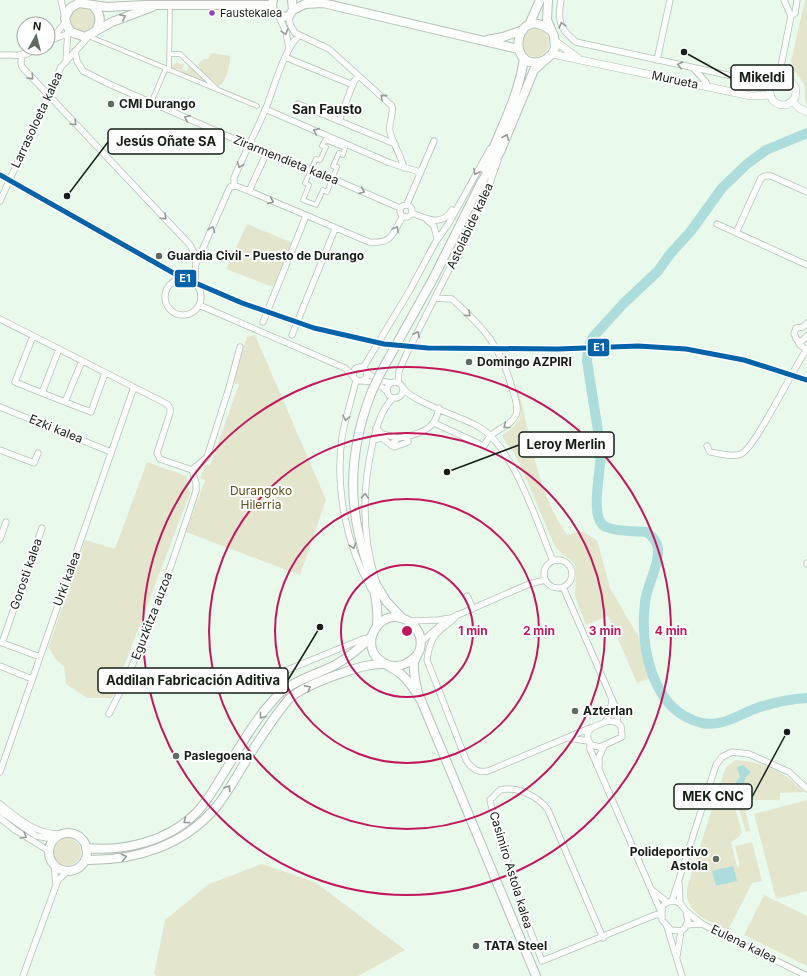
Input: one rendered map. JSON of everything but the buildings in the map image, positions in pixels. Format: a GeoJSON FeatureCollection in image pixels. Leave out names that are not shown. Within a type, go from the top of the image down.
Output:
{"type":"FeatureCollection","features":[{"type":"Feature","properties":{"kind":"main road"},"geometry":{"type":"LineString","coordinates":[[291,13],[293,0],[305,4],[323,3],[518,49]]}},
{"type":"Feature","properties":{"kind":"main road"},"geometry":{"type":"LineString","coordinates":[[540,0],[517,42],[518,49],[524,58],[532,62],[540,62],[550,56]]}},
{"type":"Feature","properties":{"kind":"main road"},"geometry":{"type":"LineString","coordinates":[[480,183],[500,152],[534,70],[550,56],[555,41],[548,20],[548,0]]}},
{"type":"Feature","properties":{"kind":"main road"},"geometry":{"type":"LineString","coordinates":[[86,3],[99,15],[100,21],[93,35]]}},
{"type":"Feature","properties":{"kind":"main road"},"geometry":{"type":"LineString","coordinates":[[152,7],[124,17],[93,35],[80,37],[68,27],[67,12],[74,5],[86,3],[152,7],[272,3],[273,12],[279,16],[291,13],[305,4]]}},
{"type":"Feature","properties":{"kind":"main road"},"geometry":{"type":"LineString","coordinates":[[485,40],[503,37],[537,24],[545,26],[551,31]]}},
{"type":"Feature","properties":{"kind":"main road"},"geometry":{"type":"LineString","coordinates":[[86,848],[106,850],[129,846],[152,840],[177,828],[196,813],[214,789],[258,721],[277,696],[300,680],[334,665],[352,655],[371,637],[377,625],[376,591],[369,571],[354,513],[352,481],[355,449],[360,424],[381,372],[438,270],[480,183],[496,139],[522,79],[524,58]]}},
{"type":"Feature","properties":{"kind":"main road"},"geometry":{"type":"LineString","coordinates":[[376,591],[406,619],[419,634],[421,642],[416,656],[414,675],[422,702],[536,976]]}},
{"type":"Feature","properties":{"kind":"main road"},"geometry":{"type":"LineString","coordinates":[[377,625],[388,618],[406,619]]}},
{"type":"Feature","properties":{"kind":"main road"},"geometry":{"type":"LineString","coordinates":[[371,637],[374,653],[403,676],[422,702]]}},
{"type":"Feature","properties":{"kind":"main road"},"geometry":{"type":"LineString","coordinates":[[85,860],[109,860],[151,852],[172,843],[185,834],[217,806],[275,718],[291,697],[325,679],[375,664],[394,666],[402,665],[410,662],[416,656]]}},
{"type":"Feature","properties":{"kind":"main road"},"geometry":{"type":"LineString","coordinates":[[68,833],[76,835],[83,840],[86,848],[85,860],[80,867],[68,871],[62,870],[54,864],[49,851],[57,837],[68,833]]}},
{"type":"Feature","properties":{"kind":"street"},"geometry":{"type":"LineString","coordinates":[[60,0],[68,27],[66,62]]}},
{"type":"Feature","properties":{"kind":"street"},"geometry":{"type":"LineString","coordinates":[[561,0],[559,10],[564,32],[576,42],[755,81],[773,82],[781,79],[789,80],[794,86],[796,94],[792,101],[781,105],[774,102],[769,90],[773,82]]}},
{"type":"Feature","properties":{"kind":"street"},"geometry":{"type":"LineString","coordinates":[[657,60],[670,0]]}},
{"type":"Feature","properties":{"kind":"street"},"geometry":{"type":"LineString","coordinates":[[781,79],[781,66],[791,16],[784,0]]}},
{"type":"Feature","properties":{"kind":"street"},"geometry":{"type":"LineString","coordinates":[[791,16],[795,13],[798,0]]}},
{"type":"Feature","properties":{"kind":"street"},"geometry":{"type":"LineString","coordinates":[[151,103],[168,69],[170,6]]}},
{"type":"Feature","properties":{"kind":"street"},"geometry":{"type":"LineString","coordinates":[[291,13],[292,28],[299,36],[329,49],[392,106],[393,111],[390,131],[404,168]]}},
{"type":"Feature","properties":{"kind":"street"},"geometry":{"type":"LineString","coordinates":[[279,16],[286,32],[289,49]]}},
{"type":"Feature","properties":{"kind":"street"},"geometry":{"type":"LineString","coordinates":[[56,36],[68,27]]}},
{"type":"Feature","properties":{"kind":"street"},"geometry":{"type":"LineString","coordinates":[[56,36],[68,27]]}},
{"type":"Feature","properties":{"kind":"street"},"geometry":{"type":"LineString","coordinates":[[93,35],[168,69],[257,106]]}},
{"type":"Feature","properties":{"kind":"street","name":"Larrasoloeta kalea"},"geometry":{"type":"LineString","coordinates":[[0,201],[61,67],[75,51],[93,35]]}},
{"type":"Feature","properties":{"kind":"street"},"geometry":{"type":"LineString","coordinates":[[235,186],[234,178],[265,109],[289,49],[295,39],[299,36]]}},
{"type":"Feature","properties":{"kind":"street","name":"Murueta"},"geometry":{"type":"LineString","coordinates":[[555,41],[581,60]]}},
{"type":"Feature","properties":{"kind":"street","name":"Zirarmendieta kalea"},"geometry":{"type":"LineString","coordinates":[[75,51],[77,61],[83,71],[151,103],[333,178],[400,208]]}},
{"type":"Feature","properties":{"kind":"street"},"geometry":{"type":"LineString","coordinates":[[169,54],[180,54],[219,90]]}},
{"type":"Feature","properties":{"kind":"street"},"geometry":{"type":"LineString","coordinates":[[0,55],[16,56]]}},
{"type":"Feature","properties":{"kind":"street"},"geometry":{"type":"LineString","coordinates":[[8,55],[21,62]]}},
{"type":"Feature","properties":{"kind":"street"},"geometry":{"type":"LineString","coordinates":[[22,56],[22,67],[187,240],[194,251],[196,266],[195,284],[201,294],[199,305],[191,313],[180,315],[175,313],[167,306],[165,300],[167,289],[175,281],[186,280],[195,284]]}},
{"type":"Feature","properties":{"kind":"street","name":"Murueta"},"geometry":{"type":"LineString","coordinates":[[550,56],[581,60],[751,96],[770,95]]}},
{"type":"Feature","properties":{"kind":"street"},"geometry":{"type":"LineString","coordinates":[[286,57],[353,85]]}},
{"type":"Feature","properties":{"kind":"street"},"geometry":{"type":"LineString","coordinates":[[693,68],[706,82],[707,86]]}},
{"type":"Feature","properties":{"kind":"street"},"geometry":{"type":"LineString","coordinates":[[339,121],[353,85],[359,76]]}},
{"type":"Feature","properties":{"kind":"street"},"geometry":{"type":"LineString","coordinates":[[792,101],[799,108],[807,112]]}},
{"type":"Feature","properties":{"kind":"street"},"geometry":{"type":"LineString","coordinates":[[298,104],[395,144]]}},
{"type":"Feature","properties":{"kind":"street"},"geometry":{"type":"LineString","coordinates":[[265,109],[404,168],[420,172]]}},
{"type":"Feature","properties":{"kind":"street"},"geometry":{"type":"LineString","coordinates":[[376,591],[365,578],[349,534],[344,513],[340,484],[342,437],[355,378],[354,372],[362,369],[437,239],[449,223],[496,139]]}},
{"type":"Feature","properties":{"kind":"street"},"geometry":{"type":"LineString","coordinates":[[325,140],[345,148],[343,154],[339,153],[333,166],[337,167],[333,178],[327,192],[323,190],[316,206],[303,200],[309,185],[305,183],[316,159],[320,160],[326,147],[322,146],[325,140]]}},
{"type":"Feature","properties":{"kind":"street"},"geometry":{"type":"LineString","coordinates":[[408,204],[434,141]]}},
{"type":"Feature","properties":{"kind":"street"},"geometry":{"type":"LineString","coordinates":[[250,192],[267,152]]}},
{"type":"Feature","properties":{"kind":"street","name":"Astolabide kalea"},"geometry":{"type":"LineString","coordinates":[[395,383],[403,360],[484,200],[500,152]]}},
{"type":"Feature","properties":{"kind":"street"},"geometry":{"type":"LineString","coordinates":[[736,233],[761,178],[771,176],[806,190]]}},
{"type":"Feature","properties":{"kind":"street"},"geometry":{"type":"LineString","coordinates":[[186,280],[200,260],[230,187],[235,186],[369,242],[380,243],[387,241],[394,233],[403,216]]}},
{"type":"Feature","properties":{"kind":"street","name":"Astolabide kalea"},"geometry":{"type":"LineString","coordinates":[[412,213],[426,218],[441,220],[446,218],[466,192]]}},
{"type":"Feature","properties":{"kind":"street"},"geometry":{"type":"LineString","coordinates":[[403,216],[400,214],[400,208],[403,205],[408,204]]}},
{"type":"Feature","properties":{"kind":"street"},"geometry":{"type":"LineString","coordinates":[[403,216],[408,216],[412,213],[412,208],[408,204]]}},
{"type":"Feature","properties":{"kind":"street"},"geometry":{"type":"LineString","coordinates":[[264,322],[306,216]]}},
{"type":"Feature","properties":{"kind":"street","name":"Astolabide kalea"},"geometry":{"type":"LineString","coordinates":[[426,218],[434,226],[437,239]]}},
{"type":"Feature","properties":{"kind":"street"},"geometry":{"type":"LineString","coordinates":[[717,224],[807,265]]}},
{"type":"Feature","properties":{"kind":"street"},"geometry":{"type":"LineString","coordinates":[[292,335],[335,229]]}},
{"type":"Feature","properties":{"kind":"street"},"geometry":{"type":"LineString","coordinates":[[434,423],[484,446],[491,435],[510,424],[516,414],[516,404],[504,364],[497,347],[481,325],[452,299],[435,298]]}},
{"type":"Feature","properties":{"kind":"street"},"geometry":{"type":"LineString","coordinates":[[199,305],[347,369],[355,378],[380,385],[395,398],[414,398]]}},
{"type":"Feature","properties":{"kind":"street"},"geometry":{"type":"LineString","coordinates":[[0,319],[167,404],[170,408],[170,413],[157,453],[160,459],[192,470],[206,457],[230,388],[240,347]]}},
{"type":"Feature","properties":{"kind":"street"},"geometry":{"type":"LineString","coordinates":[[707,446],[710,452],[736,456],[743,453],[760,429],[807,350],[796,339],[794,332],[798,327],[806,327]]}},
{"type":"Feature","properties":{"kind":"street"},"geometry":{"type":"LineString","coordinates":[[33,336],[15,382],[91,412],[105,373]]}},
{"type":"Feature","properties":{"kind":"street"},"geometry":{"type":"LineString","coordinates":[[796,339],[802,340],[807,336]]}},
{"type":"Feature","properties":{"kind":"street"},"geometry":{"type":"LineString","coordinates":[[42,393],[59,349]]}},
{"type":"Feature","properties":{"kind":"street"},"geometry":{"type":"LineString","coordinates":[[65,402],[82,361]]}},
{"type":"Feature","properties":{"kind":"street"},"geometry":{"type":"LineString","coordinates":[[338,365],[362,369],[371,376],[384,382],[395,383],[414,398],[480,427],[491,435],[512,463],[553,561]]}},
{"type":"Feature","properties":{"kind":"street"},"geometry":{"type":"LineString","coordinates":[[362,369],[366,378],[363,381]]}},
{"type":"Feature","properties":{"kind":"street"},"geometry":{"type":"LineString","coordinates":[[387,391],[388,387],[395,383]]}},
{"type":"Feature","properties":{"kind":"street","name":"Urki kalea"},"geometry":{"type":"LineString","coordinates":[[0,772],[134,387]]}},
{"type":"Feature","properties":{"kind":"street"},"geometry":{"type":"LineString","coordinates":[[376,591],[370,560],[365,504],[366,479],[373,440],[382,411],[402,393],[403,388]]}},
{"type":"Feature","properties":{"kind":"street","name":"Ezki kalea"},"geometry":{"type":"LineString","coordinates":[[0,407],[112,452]]}},
{"type":"Feature","properties":{"kind":"street"},"geometry":{"type":"LineString","coordinates":[[376,428],[382,434],[398,438],[407,437],[427,428],[434,423],[439,408]]}},
{"type":"Feature","properties":{"kind":"street"},"geometry":{"type":"LineString","coordinates":[[373,440],[382,438],[391,446],[398,447],[408,442],[407,437]]}},
{"type":"Feature","properties":{"kind":"street"},"geometry":{"type":"LineString","coordinates":[[391,446],[398,438]]}},
{"type":"Feature","properties":{"kind":"street"},"geometry":{"type":"LineString","coordinates":[[0,450],[34,463],[38,453]]}},
{"type":"Feature","properties":{"kind":"street","name":"Eguzkitza auzoa"},"geometry":{"type":"LineString","coordinates":[[109,714],[128,677],[159,600],[196,491],[196,483],[192,470]]}},
{"type":"Feature","properties":{"kind":"street"},"geometry":{"type":"LineString","coordinates":[[0,540],[6,522]]}},
{"type":"Feature","properties":{"kind":"street","name":"Gorosti kalea"},"geometry":{"type":"LineString","coordinates":[[1,642],[42,528]]}},
{"type":"Feature","properties":{"kind":"street"},"geometry":{"type":"LineString","coordinates":[[553,561],[562,561],[566,563],[571,571],[570,580],[563,587],[555,588],[545,580],[544,575],[546,567],[553,561]]}},
{"type":"Feature","properties":{"kind":"street"},"geometry":{"type":"LineString","coordinates":[[421,642],[427,638],[432,631],[457,615],[529,584],[545,580]]}},
{"type":"Feature","properties":{"kind":"street"},"geometry":{"type":"LineString","coordinates":[[563,587],[615,706],[618,723],[622,729],[622,737],[604,746],[596,747],[589,743],[566,738]]}},
{"type":"Feature","properties":{"kind":"street"},"geometry":{"type":"LineString","coordinates":[[467,596],[473,609]]}},
{"type":"Feature","properties":{"kind":"street"},"geometry":{"type":"LineString","coordinates":[[457,615],[454,621],[435,634],[429,646],[427,660],[466,760],[476,771],[488,771],[605,722],[612,721],[618,723]]}},
{"type":"Feature","properties":{"kind":"street"},"geometry":{"type":"LineString","coordinates":[[406,619],[438,620],[451,618]]}},
{"type":"Feature","properties":{"kind":"street"},"geometry":{"type":"LineString","coordinates":[[238,690],[371,637]]}},
{"type":"Feature","properties":{"kind":"street"},"geometry":{"type":"LineString","coordinates":[[1,642],[40,657]]}},
{"type":"Feature","properties":{"kind":"street"},"geometry":{"type":"LineString","coordinates":[[0,666],[32,679]]}},
{"type":"Feature","properties":{"kind":"street"},"geometry":{"type":"LineString","coordinates":[[605,722],[610,713],[612,700]]}},
{"type":"Feature","properties":{"kind":"street"},"geometry":{"type":"LineString","coordinates":[[590,728],[587,734],[590,749],[668,927],[682,976]]}},
{"type":"Feature","properties":{"kind":"street"},"geometry":{"type":"LineString","coordinates":[[599,768],[599,757],[604,746]]}},
{"type":"Feature","properties":{"kind":"street"},"geometry":{"type":"LineString","coordinates":[[662,916],[662,907],[670,901],[679,880],[716,765],[722,757],[732,752],[749,754],[789,772],[807,788]]}},
{"type":"Feature","properties":{"kind":"street","name":"Casimiro Astola kalea"},"geometry":{"type":"LineString","coordinates":[[602,938],[548,810],[539,800],[516,789],[500,790],[490,800],[492,809],[525,917],[542,961],[602,938],[649,918],[662,916]]}},
{"type":"Feature","properties":{"kind":"street"},"geometry":{"type":"LineString","coordinates":[[0,804],[39,831],[57,837]]}},
{"type":"Feature","properties":{"kind":"street"},"geometry":{"type":"LineString","coordinates":[[0,811],[36,836],[57,837]]}},
{"type":"Feature","properties":{"kind":"street"},"geometry":{"type":"LineString","coordinates":[[0,818],[15,830],[49,851]]}},
{"type":"Feature","properties":{"kind":"street"},"geometry":{"type":"LineString","coordinates":[[54,864],[56,884]]}},
{"type":"Feature","properties":{"kind":"street"},"geometry":{"type":"LineString","coordinates":[[23,976],[56,884],[58,880],[68,871]]}},
{"type":"Feature","properties":{"kind":"street"},"geometry":{"type":"LineString","coordinates":[[677,956],[681,931],[686,925],[688,916],[680,903],[679,880]]}},
{"type":"Feature","properties":{"kind":"street"},"geometry":{"type":"LineString","coordinates":[[650,888],[670,901],[680,903]]}},
{"type":"Feature","properties":{"kind":"street","name":"Eulena kalea"},"geometry":{"type":"LineString","coordinates":[[686,911],[702,924],[807,976]]}},
{"type":"Feature","properties":{"kind":"street","name":"Eulena kalea"},"geometry":{"type":"LineString","coordinates":[[686,925],[702,924]]}},
{"type":"Feature","properties":{"kind":"street"},"geometry":{"type":"LineString","coordinates":[[668,927],[671,930],[681,931]]}},
{"type":"Feature","properties":{"kind":"green space"},"geometry":{"type":"Polygon","coordinates":[[[805,0],[807,0],[807,105],[805,99],[805,88],[794,71],[791,61],[805,0]]]}},
{"type":"Feature","properties":{"kind":"green space"},"geometry":{"type":"Polygon","coordinates":[[[83,6],[92,10],[96,19],[92,28],[83,32],[74,28],[70,19],[74,10],[83,6]]]}},
{"type":"Feature","properties":{"kind":"green space"},"geometry":{"type":"Polygon","coordinates":[[[535,29],[545,33],[549,43],[545,53],[535,57],[525,53],[521,43],[525,33],[535,29]]]}},
{"type":"Feature","properties":{"kind":"green space"},"geometry":{"type":"Polygon","coordinates":[[[211,53],[230,56],[229,68],[226,77],[219,86],[200,71],[199,63],[204,59],[208,59],[211,53]]]}},
{"type":"Feature","properties":{"kind":"green space"},"geometry":{"type":"Polygon","coordinates":[[[176,63],[184,64],[182,70],[187,71],[189,65],[206,79],[205,82],[199,81],[195,77],[191,78],[178,69],[170,68],[176,63]]]}},
{"type":"Feature","properties":{"kind":"green space"},"geometry":{"type":"Polygon","coordinates":[[[247,224],[293,243],[273,287],[226,269],[247,224]]]}},
{"type":"Feature","properties":{"kind":"green space","name":"Durangoko Hilerria"},"geometry":{"type":"Polygon","coordinates":[[[255,335],[326,500],[300,575],[186,532],[205,480],[200,478],[205,465],[210,466],[239,384],[235,384],[233,380],[247,337],[255,335]]]}},
{"type":"Feature","properties":{"kind":"green space"},"geometry":{"type":"Polygon","coordinates":[[[518,388],[536,464],[549,501],[567,535],[581,531],[597,540],[610,588],[638,636],[651,678],[637,683],[608,616],[586,625],[575,596],[575,564],[557,549],[553,542],[530,486],[514,453],[503,437],[503,435],[515,425],[520,416],[521,411],[516,390],[518,388]]]}},
{"type":"Feature","properties":{"kind":"green space"},"geometry":{"type":"Polygon","coordinates":[[[147,462],[186,476],[190,493],[112,698],[87,698],[66,684],[64,666],[55,659],[48,648],[85,540],[115,549],[147,462]]]}},
{"type":"Feature","properties":{"kind":"green space"},"geometry":{"type":"Polygon","coordinates":[[[736,760],[755,763],[773,769],[789,779],[804,792],[780,793],[780,800],[743,800],[750,830],[746,832],[736,799],[717,792],[726,767],[736,760]]]}},
{"type":"Feature","properties":{"kind":"green space","name":"Polideportivo Astola"},"geometry":{"type":"Polygon","coordinates":[[[716,796],[733,801],[742,832],[739,837],[731,842],[737,867],[740,866],[735,846],[752,842],[762,881],[752,883],[728,930],[705,919],[692,909],[688,902],[687,894],[688,885],[716,796]]]}},
{"type":"Feature","properties":{"kind":"green space"},"geometry":{"type":"Polygon","coordinates":[[[807,800],[807,891],[776,899],[754,814],[807,800]]]}},
{"type":"Feature","properties":{"kind":"green space"},"geometry":{"type":"Polygon","coordinates":[[[67,838],[77,842],[81,852],[77,862],[67,866],[57,862],[53,852],[57,842],[67,838]]]}},
{"type":"Feature","properties":{"kind":"green space"},"geometry":{"type":"Polygon","coordinates":[[[262,864],[315,882],[405,950],[358,976],[156,976],[154,974],[165,920],[209,884],[262,864]]]}},
{"type":"Feature","properties":{"kind":"green space"},"geometry":{"type":"Polygon","coordinates":[[[764,895],[807,916],[807,966],[744,935],[764,895]]]}},
{"type":"Feature","properties":{"kind":"water"},"geometry":{"type":"Polygon","coordinates":[[[743,765],[751,772],[745,778],[744,789],[738,790],[734,785],[740,777],[737,767],[743,765]]]}},
{"type":"Feature","properties":{"kind":"water"},"geometry":{"type":"Polygon","coordinates":[[[733,866],[737,881],[716,886],[712,871],[733,866]]]}},
{"type":"Feature","properties":{"kind":"waterway"},"geometry":{"type":"LineString","coordinates":[[807,133],[766,150],[747,164],[722,188],[691,231],[670,254],[658,271],[623,304],[593,337],[588,349],[587,361],[601,450],[597,492],[598,514],[601,522],[606,527],[615,530],[646,532],[653,538],[657,546],[658,558],[646,596],[644,619],[647,656],[652,674],[660,691],[671,705],[685,716],[702,723],[709,724],[730,720],[769,704],[807,698]]}},
{"type":"Feature","properties":{"kind":"transit line","name":"E1"},"geometry":{"type":"LineString","coordinates":[[0,175],[177,275],[242,303],[314,328],[384,344],[428,348],[558,349],[638,346],[686,349],[744,360],[807,380]]}},
{"type":"Feature","properties":{"kind":"place","name":"Faustekalea"},"geometry":{"type":"Point","coordinates":[212,13]}},
{"type":"Feature","properties":{"kind":"place","name":"Mikeldi"},"geometry":{"type":"Point","coordinates":[684,52]}},
{"type":"Feature","properties":{"kind":"place","name":"CMI Durango"},"geometry":{"type":"Point","coordinates":[111,104]}},
{"type":"Feature","properties":{"kind":"place","name":"Jesús Oñate SA"},"geometry":{"type":"Point","coordinates":[67,196]}},
{"type":"Feature","properties":{"kind":"place","name":"Guardia Civil - Puesto de Durango"},"geometry":{"type":"Point","coordinates":[159,256]}},
{"type":"Feature","properties":{"kind":"place","name":"Domingo AZPIRI"},"geometry":{"type":"Point","coordinates":[469,362]}},
{"type":"Feature","properties":{"kind":"place","name":"Leroy Merlin"},"geometry":{"type":"Point","coordinates":[447,472]}},
{"type":"Feature","properties":{"kind":"place","name":"Addilan Fabricación Aditiva"},"geometry":{"type":"Point","coordinates":[320,627]}},
{"type":"Feature","properties":{"kind":"place","name":"Azterlan"},"geometry":{"type":"Point","coordinates":[575,711]}},
{"type":"Feature","properties":{"kind":"place","name":"MEK CNC"},"geometry":{"type":"Point","coordinates":[787,732]}},
{"type":"Feature","properties":{"kind":"place","name":"Paslegoena"},"geometry":{"type":"Point","coordinates":[176,756]}},
{"type":"Feature","properties":{"kind":"place","name":"Polideportivo Astola"},"geometry":{"type":"Point","coordinates":[716,859]}},
{"type":"Feature","properties":{"kind":"place","name":"TATA Steel"},"geometry":{"type":"Point","coordinates":[476,946]}},
{"type":"Feature","properties":{"kind":"district","name":"San Fausto"},"geometry":{"type":"Point","coordinates":[327,109]}}]}
